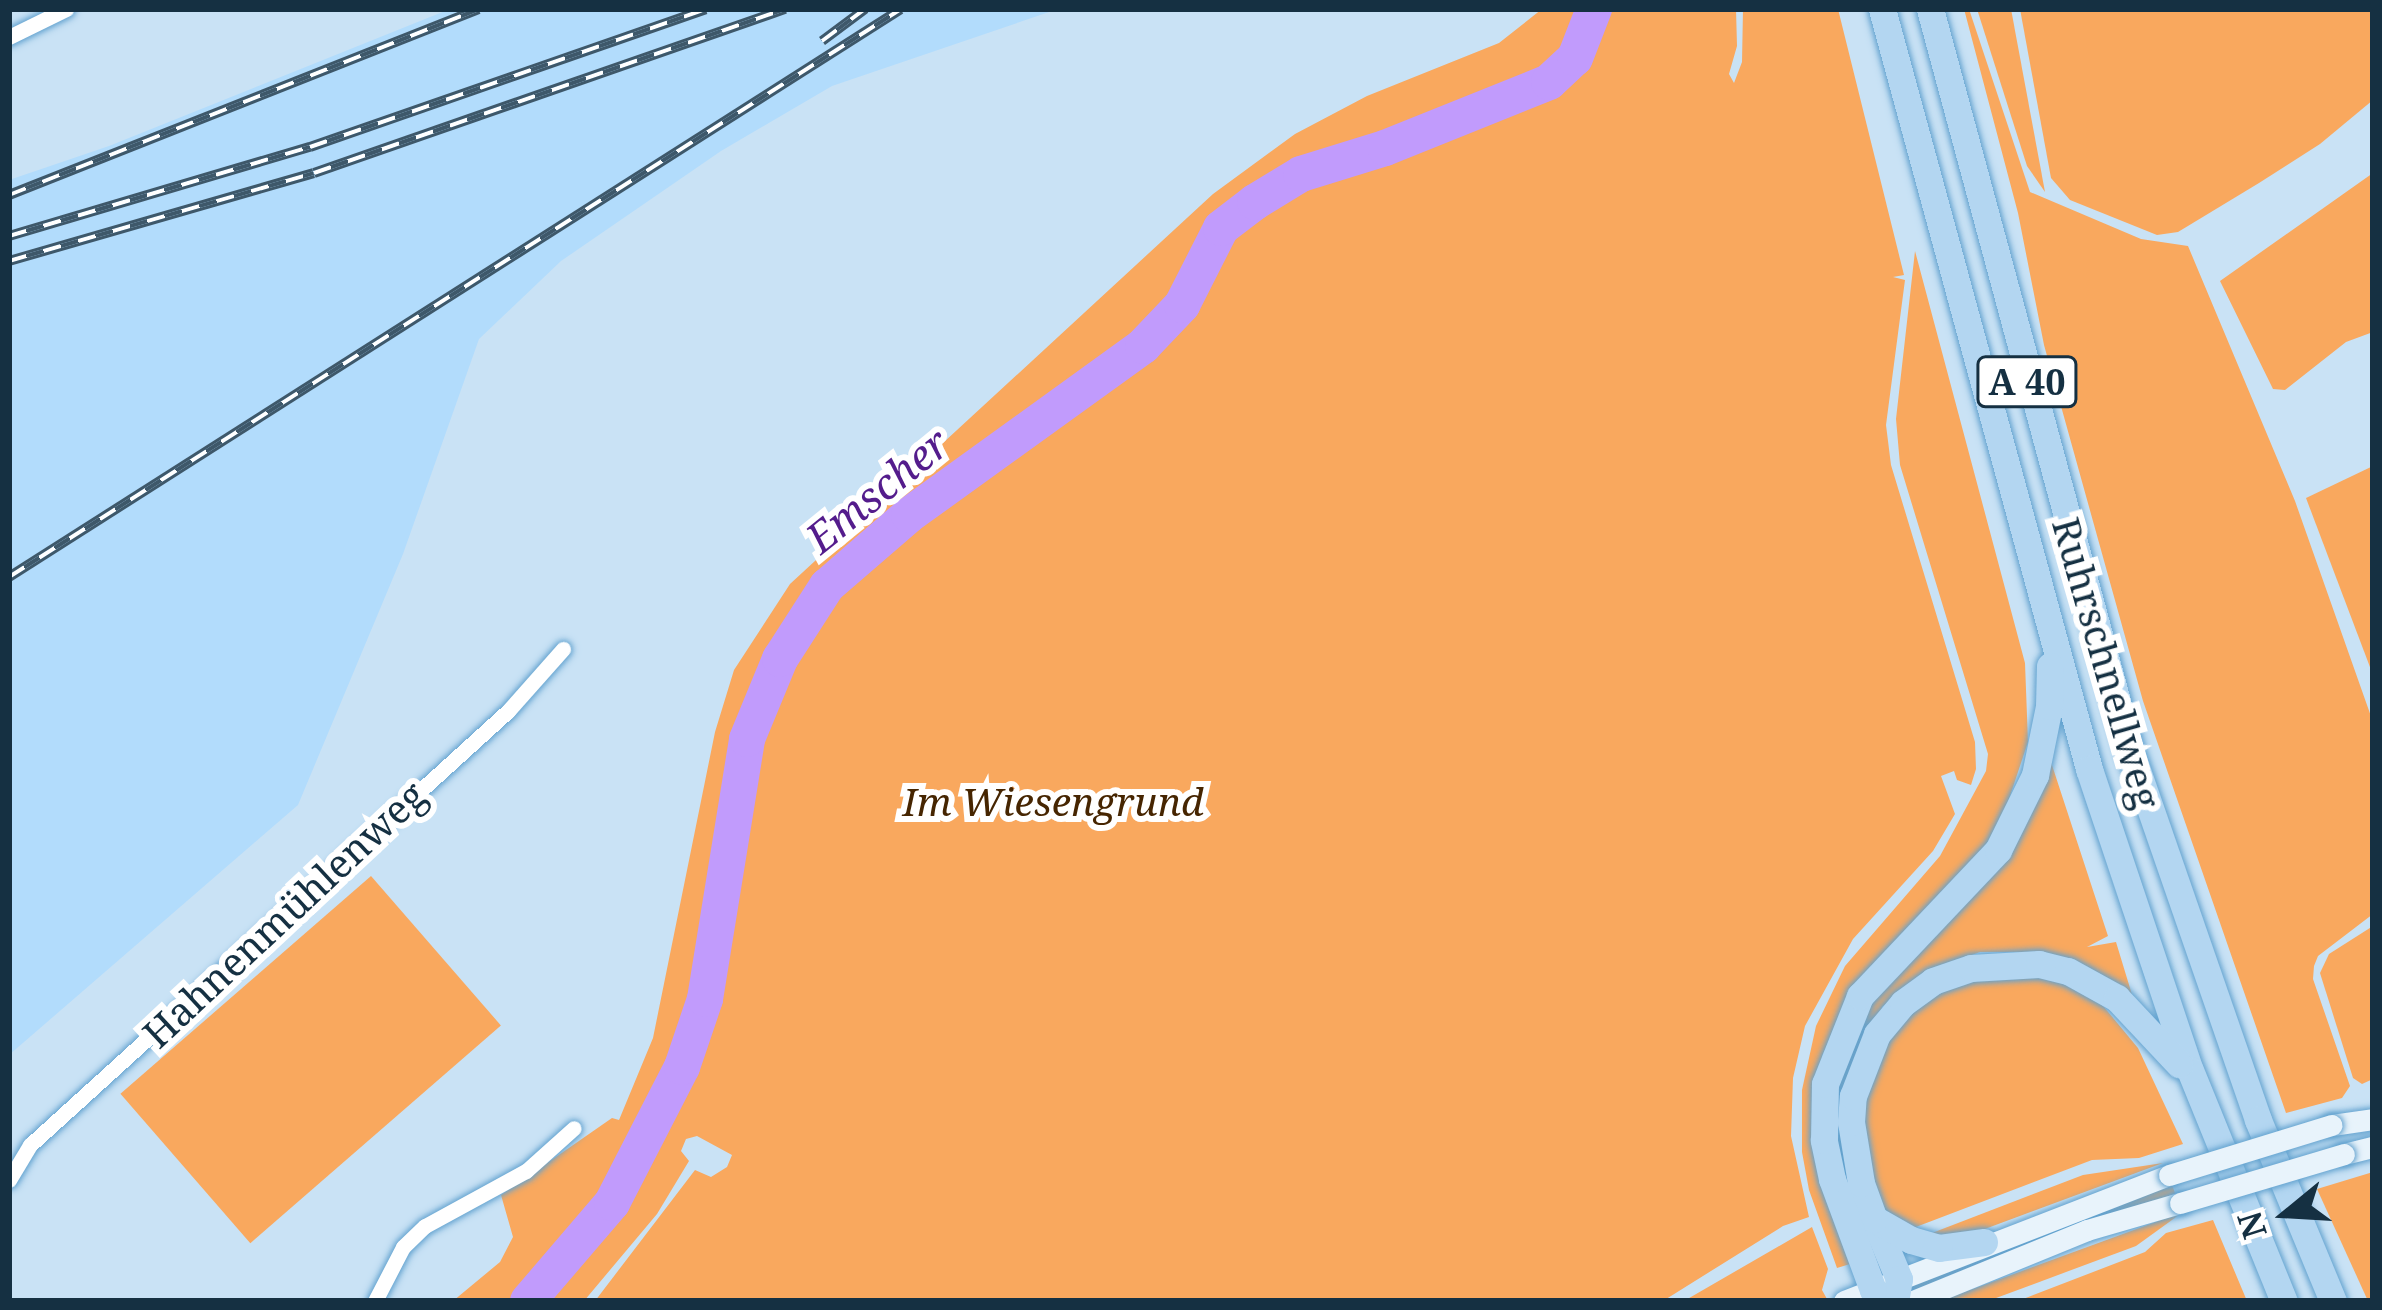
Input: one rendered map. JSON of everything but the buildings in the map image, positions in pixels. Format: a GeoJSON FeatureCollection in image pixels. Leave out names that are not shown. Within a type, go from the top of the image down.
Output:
{"type":"FeatureCollection","features":[{"type":"Feature","properties":{"kind":"highway","name":"Ruhrschnellweg"},"geometry":{"type":"LineString","coordinates":[[1882,9],[2044,613],[2132,900],[2207,1113],[2284,1301]]}},
{"type":"Feature","properties":{"kind":"highway","name":"Ruhrschnellweg"},"geometry":{"type":"LineString","coordinates":[[1930,9],[2131,753],[2226,1035],[2336,1301]]}},
{"type":"Feature","properties":{"kind":"highway"},"geometry":{"type":"LineString","coordinates":[[1893,1294],[1832,1179],[1824,1141],[1825,1084],[1839,1037],[1860,996],[1974,880],[1998,850],[2022,804],[2039,758],[2049,706],[2044,613]]}},
{"type":"Feature","properties":{"kind":"highway"},"geometry":{"type":"LineString","coordinates":[[1893,1294],[1858,1170],[1851,1122],[1860,1069],[1877,1034],[1903,1003],[1933,982],[1971,968],[2039,964],[2088,980],[2117,998],[2165,1045],[2207,1113]]}},
{"type":"Feature","properties":{"kind":"highway"},"geometry":{"type":"LineString","coordinates":[[1874,1219],[1929,1246],[1984,1242]]}},
{"type":"Feature","properties":{"kind":"main road"},"geometry":{"type":"LineString","coordinates":[[1893,1294],[1984,1242],[2168,1175],[2332,1126],[2373,1119]]}},
{"type":"Feature","properties":{"kind":"main road"},"geometry":{"type":"LineString","coordinates":[[1844,1301],[1893,1294],[2087,1230],[2373,1147]]}},
{"type":"Feature","properties":{"kind":"street"},"geometry":{"type":"LineString","coordinates":[[9,38],[66,9]]}},
{"type":"Feature","properties":{"kind":"street","name":"Hahnenmühlenweg"},"geometry":{"type":"LineString","coordinates":[[9,1180],[30,1145],[508,711],[563,649]]}},
{"type":"Feature","properties":{"kind":"street"},"geometry":{"type":"LineString","coordinates":[[375,1301],[404,1247],[424,1226],[526,1171],[574,1128]]}},
{"type":"Feature","properties":{"kind":"shaded area"},"geometry":{"type":"Polygon","coordinates":[[[450,9],[1058,9],[832,86],[721,151],[561,261],[479,339],[403,554],[298,805],[9,1055],[9,180],[109,146],[450,9]]]}},
{"type":"Feature","properties":{"kind":"green space","name":"Im Wiesengrund"},"geometry":{"type":"Polygon","coordinates":[[[1542,9],[1736,9],[1737,46],[1729,74],[1734,83],[1742,62],[1743,9],[1838,9],[1904,275],[1893,277],[1905,280],[1886,425],[1891,465],[1975,742],[1976,769],[1971,785],[1957,780],[1954,771],[1941,776],[1955,814],[1933,851],[1853,939],[1805,1026],[1793,1078],[1791,1136],[1809,1217],[1783,1226],[1663,1301],[595,1301],[695,1170],[711,1177],[727,1167],[732,1155],[697,1136],[686,1139],[681,1151],[689,1161],[657,1214],[584,1301],[453,1301],[500,1262],[513,1237],[501,1195],[612,1118],[619,1120],[653,1038],[715,732],[734,670],[790,584],[1213,194],[1295,134],[1367,96],[1499,43],[1542,9]]]}},
{"type":"Feature","properties":{"kind":"green space"},"geometry":{"type":"Polygon","coordinates":[[[1964,9],[1969,9],[2030,192],[2141,239],[2188,246],[2295,501],[2373,722],[2373,914],[2318,956],[2314,966],[2313,979],[2350,1086],[2342,1098],[2286,1113],[2143,701],[2044,345],[2018,213],[1964,9]]]}},
{"type":"Feature","properties":{"kind":"green space"},"geometry":{"type":"Polygon","coordinates":[[[1977,9],[2011,9],[2045,192],[2027,166],[1977,9]]]}},
{"type":"Feature","properties":{"kind":"green space"},"geometry":{"type":"Polygon","coordinates":[[[2020,9],[2373,9],[2373,100],[2320,144],[2259,183],[2178,232],[2157,235],[2070,200],[2051,178],[2020,9]]]}},
{"type":"Feature","properties":{"kind":"green space"},"geometry":{"type":"Polygon","coordinates":[[[2373,173],[2373,332],[2346,342],[2285,390],[2273,389],[2220,281],[2373,173]]]}},
{"type":"Feature","properties":{"kind":"green space"},"geometry":{"type":"Polygon","coordinates":[[[1915,251],[2025,663],[2028,742],[1998,832],[1851,994],[1822,1056],[1850,1264],[1837,1268],[1809,1190],[1802,1152],[1802,1090],[1816,1026],[1845,966],[1940,856],[1986,771],[1988,754],[1900,465],[1896,419],[1915,251]]]}},
{"type":"Feature","properties":{"kind":"green space"},"geometry":{"type":"Polygon","coordinates":[[[2373,466],[2373,675],[2306,498],[2373,466]]]}},
{"type":"Feature","properties":{"kind":"green space"},"geometry":{"type":"Polygon","coordinates":[[[2050,759],[2108,936],[2087,947],[2116,942],[2133,998],[2041,952],[1980,952],[1923,973],[1882,1007],[1849,1191],[1836,1141],[1836,1093],[1856,1024],[2050,759]]]}},
{"type":"Feature","properties":{"kind":"green space"},"geometry":{"type":"Polygon","coordinates":[[[371,876],[501,1025],[250,1243],[120,1094],[371,876]]]}},
{"type":"Feature","properties":{"kind":"green space"},"geometry":{"type":"Polygon","coordinates":[[[2373,926],[2373,1079],[2362,1084],[2353,1078],[2320,973],[2329,954],[2373,926]]]}},
{"type":"Feature","properties":{"kind":"green space"},"geometry":{"type":"Polygon","coordinates":[[[1995,970],[2078,983],[2104,1007],[2138,1048],[2183,1144],[2139,1158],[2092,1160],[1908,1230],[1887,1216],[1861,1148],[1861,1106],[1872,1064],[1918,1001],[1995,970]]]}},
{"type":"Feature","properties":{"kind":"green space"},"geometry":{"type":"Polygon","coordinates":[[[2163,1163],[1966,1236],[1950,1240],[1932,1233],[2083,1175],[2163,1163]]]}},
{"type":"Feature","properties":{"kind":"green space"},"geometry":{"type":"Polygon","coordinates":[[[2373,1172],[2373,1301],[2368,1301],[2317,1189],[2373,1172]]]}},
{"type":"Feature","properties":{"kind":"green space"},"geometry":{"type":"Polygon","coordinates":[[[2172,1185],[2175,1193],[1913,1294],[1910,1286],[2172,1185]]]}},
{"type":"Feature","properties":{"kind":"green space"},"geometry":{"type":"Polygon","coordinates":[[[2183,1212],[2136,1246],[1988,1301],[1940,1301],[2183,1212]]]}},
{"type":"Feature","properties":{"kind":"green space"},"geometry":{"type":"Polygon","coordinates":[[[2213,1220],[2247,1301],[2018,1301],[2145,1252],[2166,1233],[2213,1220]]]}},
{"type":"Feature","properties":{"kind":"green space"},"geometry":{"type":"Polygon","coordinates":[[[1812,1227],[1828,1269],[1822,1290],[1827,1299],[1684,1301],[1812,1227]]]}},
{"type":"Feature","properties":{"kind":"waterway","name":"Emscher"},"geometry":{"type":"LineString","coordinates":[[528,1301],[612,1203],[682,1067],[705,999],[747,739],[780,659],[827,586],[909,515],[1143,346],[1182,305],[1221,228],[1255,202],[1301,174],[1385,148],[1549,82],[1575,58],[1594,9]]}},
{"type":"Feature","properties":{"kind":"railway"},"geometry":{"type":"LineString","coordinates":[[9,195],[479,9]]}},
{"type":"Feature","properties":{"kind":"railway"},"geometry":{"type":"LineString","coordinates":[[9,236],[310,147],[706,9]]}},
{"type":"Feature","properties":{"kind":"railway"},"geometry":{"type":"LineString","coordinates":[[9,261],[314,173],[785,9]]}},
{"type":"Feature","properties":{"kind":"railway"},"geometry":{"type":"LineString","coordinates":[[822,41],[865,9]]}},
{"type":"Feature","properties":{"kind":"railway"},"geometry":{"type":"LineString","coordinates":[[9,577],[901,9]]}}]}
